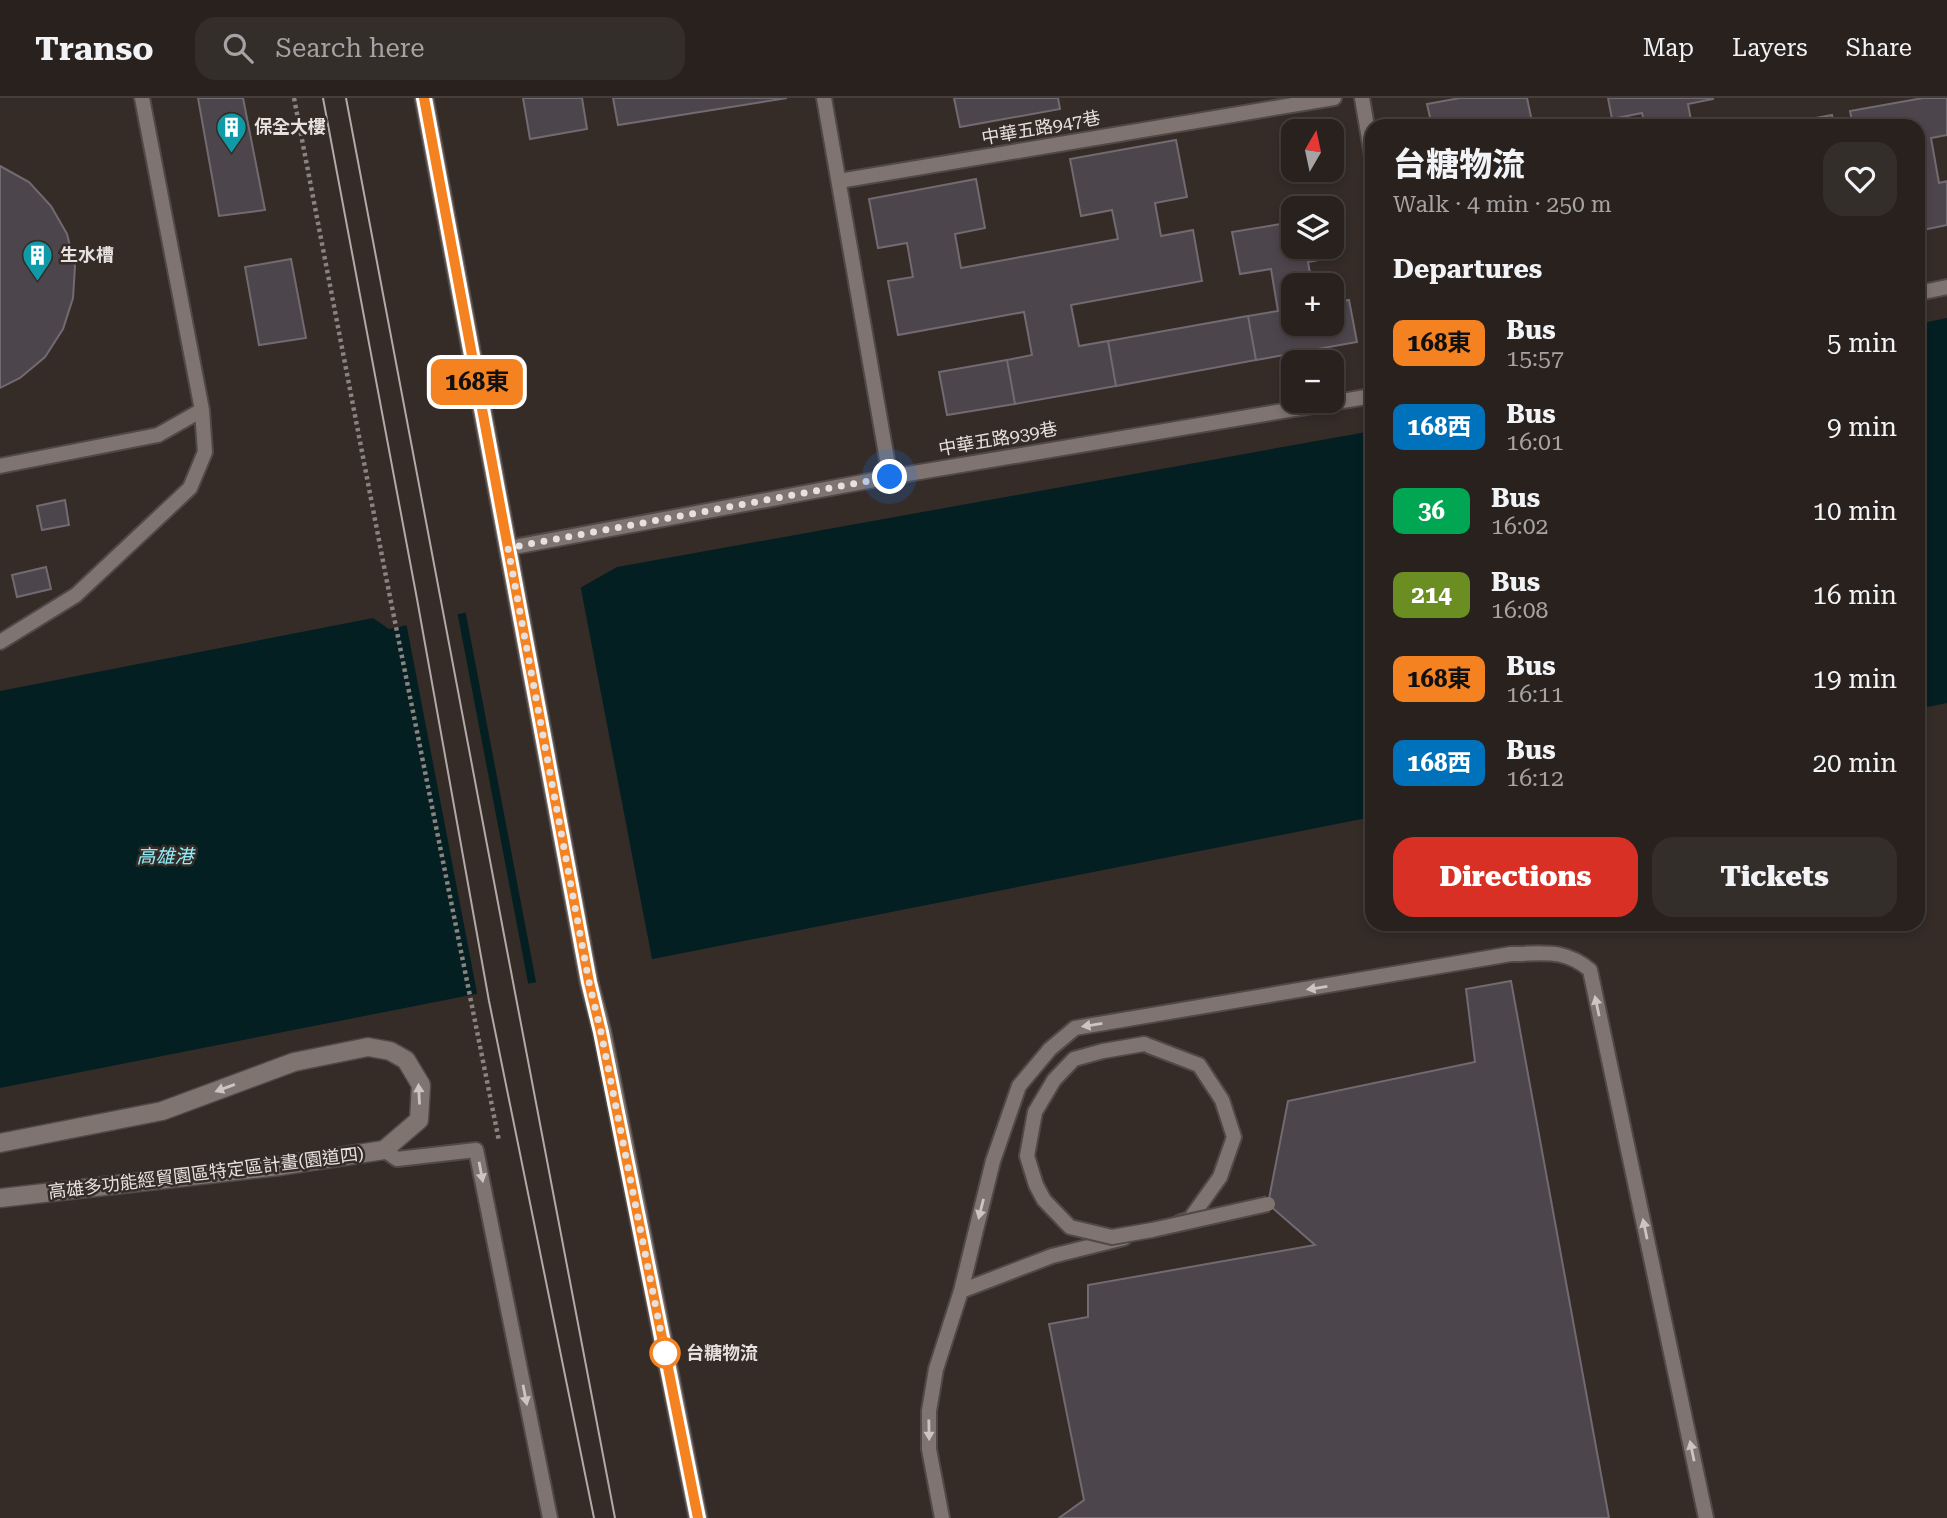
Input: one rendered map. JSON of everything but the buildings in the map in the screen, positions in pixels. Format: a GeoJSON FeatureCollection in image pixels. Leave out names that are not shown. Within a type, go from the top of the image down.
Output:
{"type":"FeatureCollection","features":[{"type":"Feature","properties":{"kind":"street"},"geometry":{"type":"LineString","coordinates":[[424,98],[589,982],[604,1045],[698,1518]]}},
{"type":"Feature","properties":{"kind":"street","name":"高雄多功能經貿園區特定區計畫(園道四)"},"geometry":{"type":"LineString","coordinates":[[0,1143],[163,1111],[294,1062],[368,1047],[390,1051],[406,1060],[421,1085],[419,1120],[384,1150],[279,1166],[0,1198]]}},
{"type":"Feature","properties":{"kind":"lane"},"geometry":{"type":"LineString","coordinates":[[0,642],[76,595],[190,488],[205,452],[202,410],[142,98]]}},
{"type":"Feature","properties":{"kind":"lane"},"geometry":{"type":"LineString","coordinates":[[824,98],[890,477]]}},
{"type":"Feature","properties":{"kind":"lane","name":"中華五路947巷"},"geometry":{"type":"LineString","coordinates":[[839,181],[1334,98]]}},
{"type":"Feature","properties":{"kind":"lane"},"geometry":{"type":"LineString","coordinates":[[1362,98],[1366,119]]}},
{"type":"Feature","properties":{"kind":"lane"},"geometry":{"type":"LineString","coordinates":[[1925,292],[1947,288]]}},
{"type":"Feature","properties":{"kind":"lane","name":"中華五路939巷"},"geometry":{"type":"LineString","coordinates":[[508,548],[890,477],[1365,397]]}},
{"type":"Feature","properties":{"kind":"lane"},"geometry":{"type":"LineString","coordinates":[[0,466],[158,435],[202,410]]}},
{"type":"Feature","properties":{"kind":"lane"},"geometry":{"type":"LineString","coordinates":[[942,1518],[929,1449],[929,1411],[936,1369],[961,1291],[993,1161],[1019,1086],[1050,1049],[1075,1028],[1511,954],[1562,954],[1579,961],[1590,970],[1706,1518]]}},
{"type":"Feature","properties":{"kind":"lane"},"geometry":{"type":"LineString","coordinates":[[961,1291],[1052,1256],[1136,1236],[1158,1229],[1169,1225],[1190,1219],[1220,1177],[1234,1137],[1223,1100],[1199,1065],[1144,1044],[1074,1059],[1054,1080],[1035,1112],[1027,1156],[1044,1200],[1070,1227],[1112,1237],[1152,1230],[1165,1227],[1178,1224],[1268,1204]]}},
{"type":"Feature","properties":{"kind":"lane"},"geometry":{"type":"LineString","coordinates":[[384,1150],[397,1158],[476,1150],[550,1518]]}},
{"type":"Feature","properties":{"kind":"path"},"geometry":{"type":"LineString","coordinates":[[294,98],[472,1005]]}},
{"type":"Feature","properties":{"kind":"water"},"geometry":{"type":"Polygon","coordinates":[[[1947,318],[1947,703],[1925,708],[1925,323],[1947,318]]]}},
{"type":"Feature","properties":{"kind":"water","name":"高雄港"},"geometry":{"type":"Polygon","coordinates":[[[1365,432],[1365,818],[0,1088],[0,691],[373,618],[389,629],[580,588],[617,567],[1365,432]]]}},
{"type":"Feature","properties":{"kind":"pier"},"geometry":{"type":"Polygon","coordinates":[[[580,584],[653,964],[537,987],[465,609],[580,584]]]}},
{"type":"Feature","properties":{"kind":"pier"},"geometry":{"type":"Polygon","coordinates":[[[457,611],[529,988],[478,998],[406,622],[457,611]]]}},
{"type":"Feature","properties":{"kind":"tram line"},"geometry":{"type":"LineString","coordinates":[[323,98],[489,1001],[594,1518]]}},
{"type":"Feature","properties":{"kind":"tram line"},"geometry":{"type":"LineString","coordinates":[[346,98],[615,1518]]}},
{"type":"Feature","properties":{"kind":"bus line","name":"168東"},"geometry":{"type":"LineString","coordinates":[[424,98],[589,982],[698,1518]]}},
{"type":"Feature","properties":{"kind":"place","name":"保全大樓"},"geometry":{"type":"Point","coordinates":[231,154]}},
{"type":"Feature","properties":{"kind":"place","name":"生水槽"},"geometry":{"type":"Point","coordinates":[37,282]}},
{"type":"Feature","properties":{"kind":"place","name":"台糖物流"},"geometry":{"type":"Point","coordinates":[665,1353]}},
{"type":"Feature","properties":{"kind":"route"},"geometry":{"type":"LineString","coordinates":[[665,1353],[589,982],[508,548],[890,477]]}}]}
